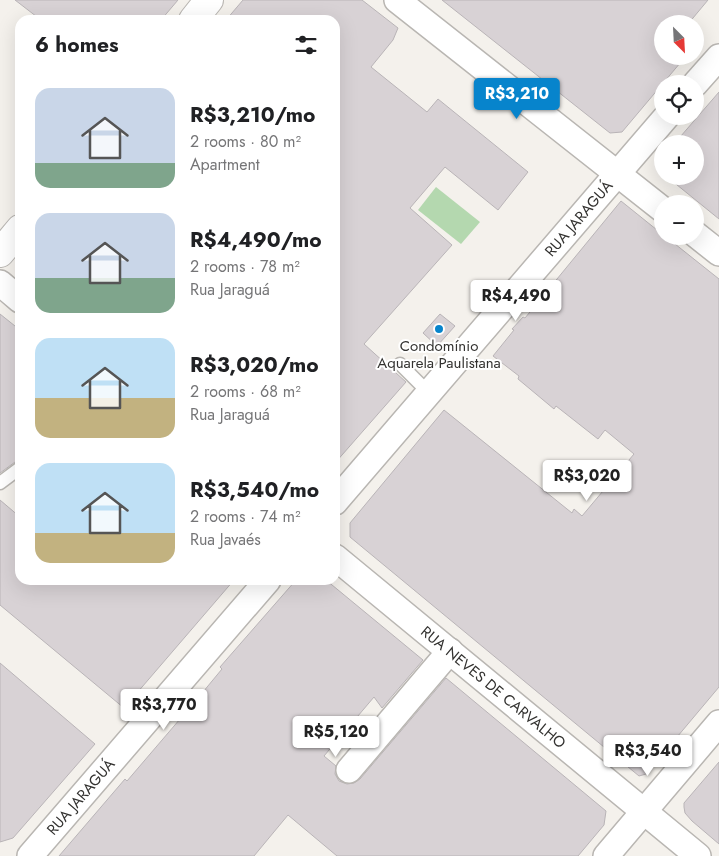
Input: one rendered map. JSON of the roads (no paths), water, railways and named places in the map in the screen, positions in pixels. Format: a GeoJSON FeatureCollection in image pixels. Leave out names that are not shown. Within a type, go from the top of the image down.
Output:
{"type":"FeatureCollection","features":[{"type":"Feature","properties":{"kind":"street"},"geometry":{"type":"LineString","coordinates":[[197,15],[209,0]]}},
{"type":"Feature","properties":{"kind":"street"},"geometry":{"type":"LineString","coordinates":[[397,0],[654,202]]}},
{"type":"Feature","properties":{"kind":"street"},"geometry":{"type":"LineString","coordinates":[[703,75],[719,57]]}},
{"type":"Feature","properties":{"kind":"street","name":"RUA JARAGUÁ"},"geometry":{"type":"LineString","coordinates":[[340,496],[659,125]]}},
{"type":"Feature","properties":{"kind":"street"},"geometry":{"type":"LineString","coordinates":[[704,241],[719,253]]}},
{"type":"Feature","properties":{"kind":"street"},"geometry":{"type":"LineString","coordinates":[[0,283],[15,296]]}},
{"type":"Feature","properties":{"kind":"street","name":"RUA NEVES DE CARVALHO"},"geometry":{"type":"LineString","coordinates":[[340,561],[698,856]]}},
{"type":"Feature","properties":{"kind":"street","name":"RUA JARAGUÁ"},"geometry":{"type":"LineString","coordinates":[[30,856],[264,585]]}},
{"type":"Feature","properties":{"kind":"street"},"geometry":{"type":"LineString","coordinates":[[349,770],[450,651]]}},
{"type":"Feature","properties":{"kind":"street"},"geometry":{"type":"LineString","coordinates":[[606,856],[719,723]]}},
{"type":"Feature","properties":{"kind":"lane"},"geometry":{"type":"LineString","coordinates":[[400,364],[429,393]]}},
{"type":"Feature","properties":{"kind":"lane"},"geometry":{"type":"LineString","coordinates":[[0,482],[15,472]]}},
{"type":"Feature","properties":{"kind":"place","name":"Condomínio Aquarela Paulistana"},"geometry":{"type":"Point","coordinates":[439,329]}}]}
